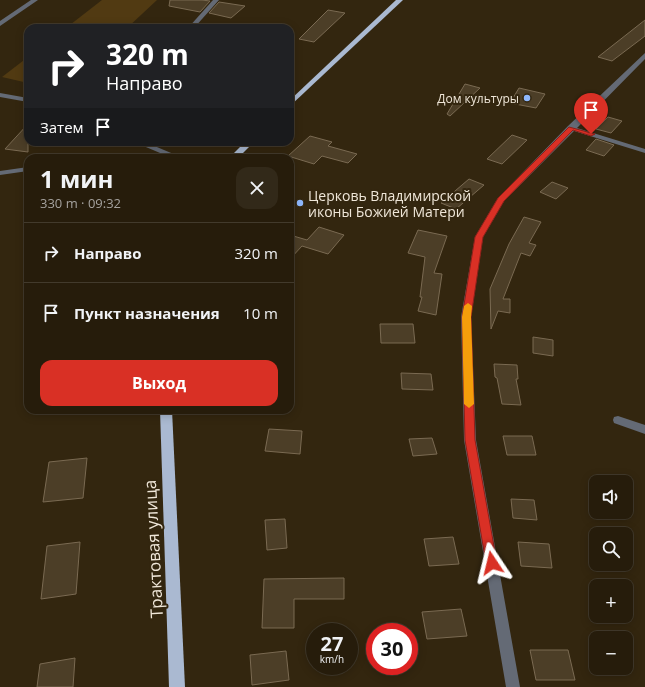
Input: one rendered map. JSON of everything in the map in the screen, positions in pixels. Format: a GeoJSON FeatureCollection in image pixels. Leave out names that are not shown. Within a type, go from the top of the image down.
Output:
{"type":"FeatureCollection","features":[{"type":"Feature","properties":{"kind":"highway"},"geometry":{"type":"LineString","coordinates":[[294,100],[400,0]]}},
{"type":"Feature","properties":{"kind":"highway"},"geometry":{"type":"LineString","coordinates":[[237,154],[246,146]]}},
{"type":"Feature","properties":{"kind":"highway","name":"Трактовая улица"},"geometry":{"type":"LineString","coordinates":[[166,414],[168,494],[177,687]]}},
{"type":"Feature","properties":{"kind":"street"},"geometry":{"type":"LineString","coordinates":[[0,24],[35,0]]}},
{"type":"Feature","properties":{"kind":"street"},"geometry":{"type":"LineString","coordinates":[[195,24],[216,0]]}},
{"type":"Feature","properties":{"kind":"street"},"geometry":{"type":"LineString","coordinates":[[513,687],[470,440],[466,317],[479,237],[501,200],[645,55]]}},
{"type":"Feature","properties":{"kind":"street"},"geometry":{"type":"LineString","coordinates":[[0,95],[24,99]]}},
{"type":"Feature","properties":{"kind":"street"},"geometry":{"type":"LineString","coordinates":[[572,128],[645,151]]}},
{"type":"Feature","properties":{"kind":"street"},"geometry":{"type":"LineString","coordinates":[[148,146],[169,154]]}},
{"type":"Feature","properties":{"kind":"street"},"geometry":{"type":"LineString","coordinates":[[0,173],[24,170]]}},
{"type":"Feature","properties":{"kind":"street"},"geometry":{"type":"LineString","coordinates":[[618,420],[645,430]]}},
{"type":"Feature","properties":{"kind":"shaded area"},"geometry":{"type":"Polygon","coordinates":[[[102,0],[157,0],[131,24],[71,24],[102,0]]]}},
{"type":"Feature","properties":{"kind":"shaded area"},"geometry":{"type":"Polygon","coordinates":[[[24,60],[24,82],[2,77],[24,60]]]}},
{"type":"Feature","properties":{"kind":"building"},"geometry":{"type":"Polygon","coordinates":[[[170,0],[210,1],[200,12],[169,6],[170,0]]]}},
{"type":"Feature","properties":{"kind":"building"},"geometry":{"type":"Polygon","coordinates":[[[219,2],[245,6],[231,18],[209,13],[219,2]]]}},
{"type":"Feature","properties":{"kind":"building"},"geometry":{"type":"Polygon","coordinates":[[[328,10],[345,13],[314,42],[299,39],[328,10]]]}},
{"type":"Feature","properties":{"kind":"building"},"geometry":{"type":"Polygon","coordinates":[[[645,20],[645,36],[612,61],[598,57],[645,20]]]}},
{"type":"Feature","properties":{"kind":"building"},"geometry":{"type":"Polygon","coordinates":[[[465,84],[480,88],[450,116],[447,114],[465,84]]]}},
{"type":"Feature","properties":{"kind":"building","name":"Дом культуры"},"geometry":{"type":"Polygon","coordinates":[[[519,88],[545,94],[536,108],[510,103],[519,88]]]}},
{"type":"Feature","properties":{"kind":"building"},"geometry":{"type":"Polygon","coordinates":[[[608,117],[622,121],[611,133],[596,129],[608,117]]]}},
{"type":"Feature","properties":{"kind":"building"},"geometry":{"type":"Polygon","coordinates":[[[24,128],[24,146],[28,146],[28,152],[5,149],[24,128]]]}},
{"type":"Feature","properties":{"kind":"building"},"geometry":{"type":"Polygon","coordinates":[[[512,135],[527,140],[502,164],[487,159],[512,135]]]}},
{"type":"Feature","properties":{"kind":"building"},"geometry":{"type":"Polygon","coordinates":[[[310,136],[332,142],[328,146],[357,154],[348,163],[322,156],[314,164],[294,158],[294,154],[290,154],[310,136]]]}},
{"type":"Feature","properties":{"kind":"building"},"geometry":{"type":"Polygon","coordinates":[[[596,139],[614,145],[604,156],[586,150],[596,139]]]}},
{"type":"Feature","properties":{"kind":"building"},"geometry":{"type":"Polygon","coordinates":[[[469,179],[484,185],[456,209],[441,203],[469,179]]]}},
{"type":"Feature","properties":{"kind":"building"},"geometry":{"type":"Polygon","coordinates":[[[552,182],[568,188],[556,199],[540,192],[552,182]]]}},
{"type":"Feature","properties":{"kind":"building"},"geometry":{"type":"Polygon","coordinates":[[[524,217],[541,222],[529,243],[536,245],[530,256],[521,253],[503,299],[510,299],[510,313],[498,311],[491,329],[490,289],[509,244],[524,217]]]}},
{"type":"Feature","properties":{"kind":"building"},"geometry":{"type":"Polygon","coordinates":[[[319,227],[344,235],[328,254],[302,246],[294,255],[294,236],[307,240],[319,227]]]}},
{"type":"Feature","properties":{"kind":"building"},"geometry":{"type":"Polygon","coordinates":[[[418,230],[447,236],[434,273],[442,274],[436,315],[418,311],[422,297],[420,297],[425,257],[408,253],[418,230]]]}},
{"type":"Feature","properties":{"kind":"building"},"geometry":{"type":"Polygon","coordinates":[[[380,324],[413,324],[415,343],[381,343],[380,324]]]}},
{"type":"Feature","properties":{"kind":"building"},"geometry":{"type":"Polygon","coordinates":[[[533,337],[553,340],[553,356],[533,353],[533,337]]]}},
{"type":"Feature","properties":{"kind":"building"},"geometry":{"type":"Polygon","coordinates":[[[494,364],[517,365],[518,379],[516,379],[521,405],[502,404],[497,378],[495,377],[494,364]]]}},
{"type":"Feature","properties":{"kind":"building"},"geometry":{"type":"Polygon","coordinates":[[[401,373],[431,374],[433,390],[402,389],[401,373]]]}},
{"type":"Feature","properties":{"kind":"building"},"geometry":{"type":"Polygon","coordinates":[[[269,429],[302,431],[300,454],[265,451],[269,429]]]}},
{"type":"Feature","properties":{"kind":"building"},"geometry":{"type":"Polygon","coordinates":[[[503,436],[532,436],[536,455],[507,455],[503,436]]]}},
{"type":"Feature","properties":{"kind":"building"},"geometry":{"type":"Polygon","coordinates":[[[432,438],[437,454],[413,456],[409,439],[432,438]]]}},
{"type":"Feature","properties":{"kind":"building"},"geometry":{"type":"Polygon","coordinates":[[[87,458],[83,498],[43,502],[49,462],[87,458]]]}},
{"type":"Feature","properties":{"kind":"building"},"geometry":{"type":"Polygon","coordinates":[[[511,499],[534,500],[537,520],[513,518],[511,499]]]}},
{"type":"Feature","properties":{"kind":"building"},"geometry":{"type":"Polygon","coordinates":[[[285,519],[287,548],[267,550],[265,520],[285,519]]]}},
{"type":"Feature","properties":{"kind":"building"},"geometry":{"type":"Polygon","coordinates":[[[453,537],[459,564],[429,566],[424,539],[453,537]]]}},
{"type":"Feature","properties":{"kind":"building"},"geometry":{"type":"Polygon","coordinates":[[[80,542],[76,594],[41,599],[47,546],[80,542]]]}},
{"type":"Feature","properties":{"kind":"building"},"geometry":{"type":"Polygon","coordinates":[[[518,542],[549,544],[552,568],[521,566],[518,542]]]}},
{"type":"Feature","properties":{"kind":"building"},"geometry":{"type":"Polygon","coordinates":[[[344,578],[344,599],[294,599],[294,628],[262,628],[264,579],[344,578]]]}},
{"type":"Feature","properties":{"kind":"building"},"geometry":{"type":"Polygon","coordinates":[[[461,609],[467,636],[427,639],[422,612],[461,609]]]}},
{"type":"Feature","properties":{"kind":"building"},"geometry":{"type":"Polygon","coordinates":[[[530,650],[568,650],[575,680],[536,680],[530,650]]]}},
{"type":"Feature","properties":{"kind":"building"},"geometry":{"type":"Polygon","coordinates":[[[286,651],[289,680],[252,685],[250,655],[286,651]]]}},
{"type":"Feature","properties":{"kind":"building"},"geometry":{"type":"Polygon","coordinates":[[[75,658],[73,687],[37,687],[40,664],[75,658]]]}},
{"type":"Feature","properties":{"kind":"slow traffic"},"geometry":{"type":"LineString","coordinates":[[468,306],[466,317],[469,404]]}},
{"type":"Feature","properties":{"kind":"place","name":"Дом культуры"},"geometry":{"type":"Point","coordinates":[527,98]}},
{"type":"Feature","properties":{"kind":"place","name":"Церковь Владимирской иконы Божией Матери"},"geometry":{"type":"Point","coordinates":[300,203]}},
{"type":"Feature","properties":{"kind":"route"},"geometry":{"type":"LineString","coordinates":[[492,563],[470,440],[466,317],[479,237],[501,200],[572,128],[591,134]]}}]}
